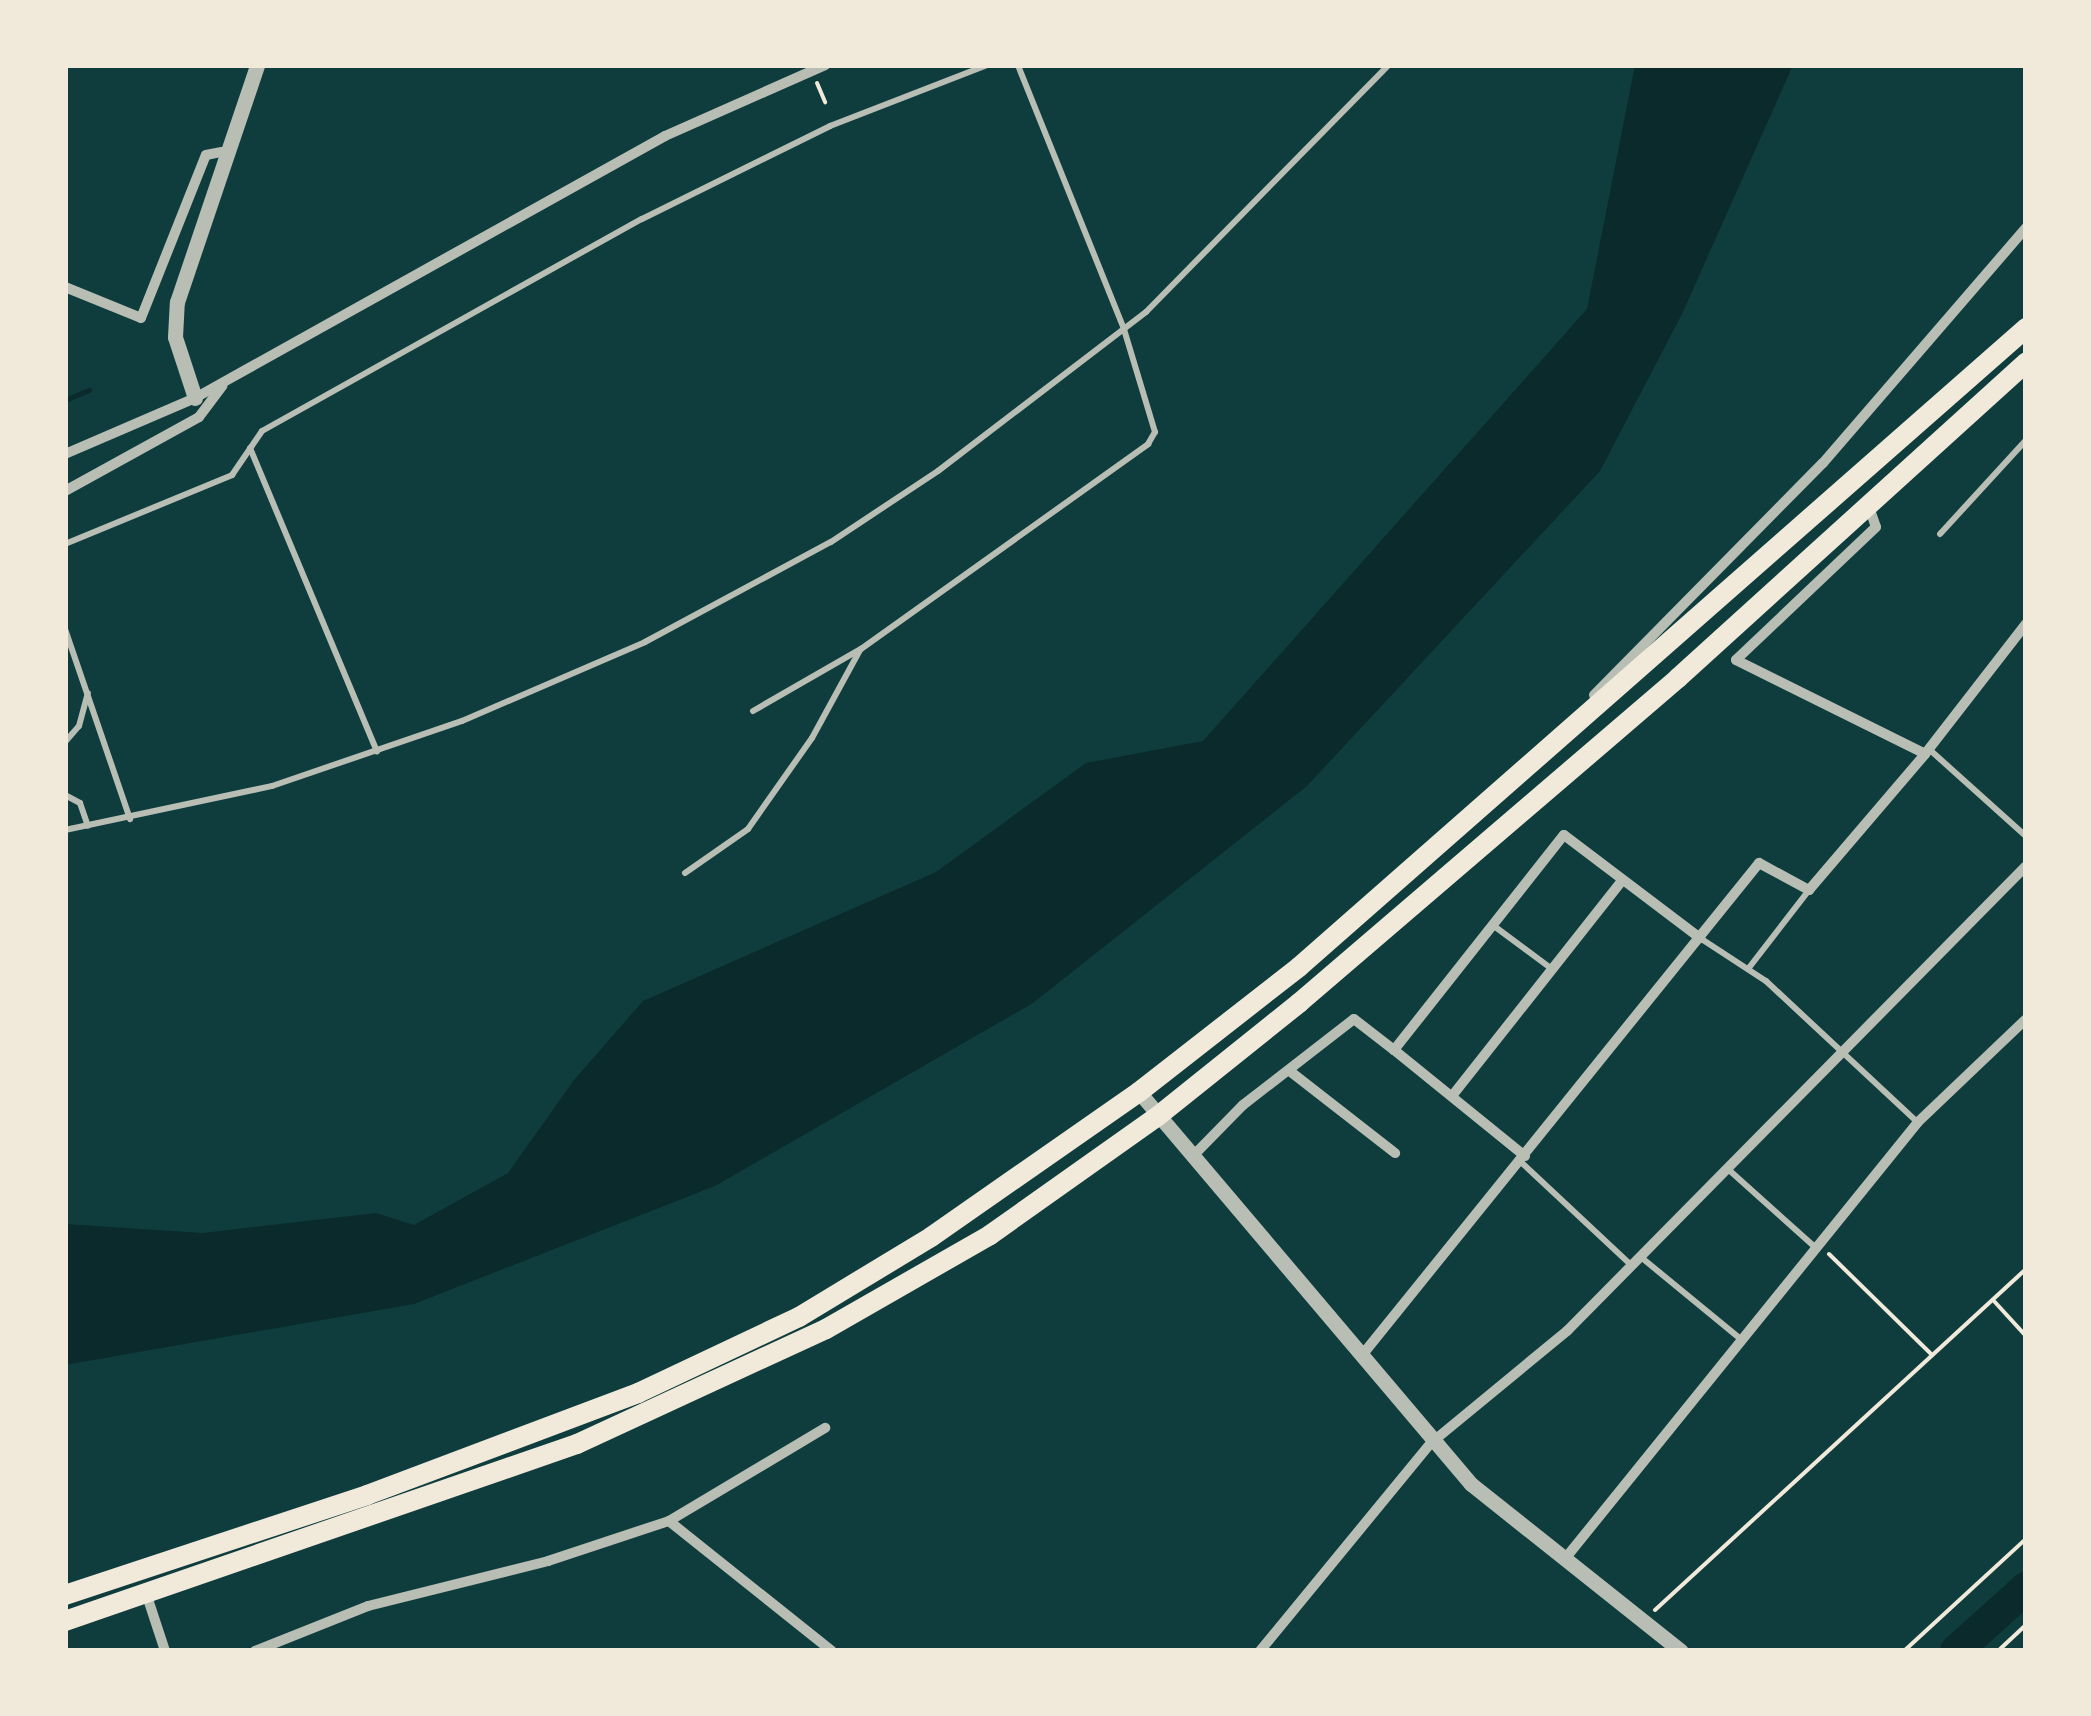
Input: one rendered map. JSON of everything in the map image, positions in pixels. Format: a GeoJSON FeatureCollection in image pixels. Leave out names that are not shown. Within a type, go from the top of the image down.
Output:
{"type":"FeatureCollection","features":[{"type":"Feature","properties":{"kind":"highway"},"geometry":{"type":"LineString","coordinates":[[65,1595],[526,1438],[715,1358],[915,1247],[1139,1092],[1299,967],[2026,328]]}},
{"type":"Feature","properties":{"kind":"highway"},"geometry":{"type":"LineString","coordinates":[[65,1621],[149,1600],[540,1458],[727,1378],[916,1281],[1158,1116],[1678,678],[1866,501],[2026,362]]}},
{"type":"Feature","properties":{"kind":"street"},"geometry":{"type":"LineString","coordinates":[[194,398],[176,337],[177,302],[222,152],[257,65]]}},
{"type":"Feature","properties":{"kind":"street"},"geometry":{"type":"LineString","coordinates":[[65,454],[225,382],[665,136],[824,65]]}},
{"type":"Feature","properties":{"kind":"street"},"geometry":{"type":"LineString","coordinates":[[65,287],[141,318],[206,155],[222,152]]}},
{"type":"Feature","properties":{"kind":"street"},"geometry":{"type":"LineString","coordinates":[[1507,786],[1823,463],[2026,228]]}},
{"type":"Feature","properties":{"kind":"street"},"geometry":{"type":"LineString","coordinates":[[65,491],[199,417],[225,382]]}},
{"type":"Feature","properties":{"kind":"street"},"geometry":{"type":"LineString","coordinates":[[1866,501],[1876,527],[1736,660],[1928,752]]}},
{"type":"Feature","properties":{"kind":"street"},"geometry":{"type":"LineString","coordinates":[[1364,1354],[1759,863],[1809,890],[1928,752],[2026,624]]}},
{"type":"Feature","properties":{"kind":"street"},"geometry":{"type":"LineString","coordinates":[[1394,1050],[1564,834],[1700,938]]}},
{"type":"Feature","properties":{"kind":"street"},"geometry":{"type":"LineString","coordinates":[[1260,1651],[1427,1447],[1504,1389],[1638,1262],[2026,866]]}},
{"type":"Feature","properties":{"kind":"street"},"geometry":{"type":"LineString","coordinates":[[1452,1096],[1622,881]]}},
{"type":"Feature","properties":{"kind":"street"},"geometry":{"type":"LineString","coordinates":[[1563,1561],[1918,1122],[2026,1019]]}},
{"type":"Feature","properties":{"kind":"street"},"geometry":{"type":"LineString","coordinates":[[1193,1156],[1243,1105],[1354,1020],[1452,1096],[1523,1159]]}},
{"type":"Feature","properties":{"kind":"street"},"geometry":{"type":"LineString","coordinates":[[1291,1072],[1396,1152]]}},
{"type":"Feature","properties":{"kind":"street"},"geometry":{"type":"LineString","coordinates":[[1139,1092],[1364,1354],[1427,1447],[1563,1561],[1681,1651]]}},
{"type":"Feature","properties":{"kind":"street"},"geometry":{"type":"LineString","coordinates":[[256,1651],[368,1606],[548,1561],[669,1521],[826,1428]]}},
{"type":"Feature","properties":{"kind":"street"},"geometry":{"type":"LineString","coordinates":[[669,1521],[832,1651]]}},
{"type":"Feature","properties":{"kind":"street"},"geometry":{"type":"LineString","coordinates":[[138,1571],[165,1651]]}},
{"type":"Feature","properties":{"kind":"lane"},"geometry":{"type":"LineString","coordinates":[[65,544],[232,475],[262,431],[642,219],[830,126],[987,65]]}},
{"type":"Feature","properties":{"kind":"lane"},"geometry":{"type":"LineString","coordinates":[[753,710],[861,649],[1148,444],[1154,420],[1124,329],[1018,65]]}},
{"type":"Feature","properties":{"kind":"lane"},"geometry":{"type":"LineString","coordinates":[[65,830],[130,820],[272,786],[377,750],[546,688],[742,592],[924,481],[1124,329],[1389,65]]}},
{"type":"Feature","properties":{"kind":"lane"},"geometry":{"type":"LineString","coordinates":[[1940,534],[2026,440]]}},
{"type":"Feature","properties":{"kind":"lane"},"geometry":{"type":"LineString","coordinates":[[250,448],[377,750]]}},
{"type":"Feature","properties":{"kind":"lane"},"geometry":{"type":"LineString","coordinates":[[65,628],[130,820]]}},
{"type":"Feature","properties":{"kind":"lane"},"geometry":{"type":"LineString","coordinates":[[685,873],[748,829],[812,738],[861,649]]}},
{"type":"Feature","properties":{"kind":"lane"},"geometry":{"type":"LineString","coordinates":[[65,742],[78,726],[89,692]]}},
{"type":"Feature","properties":{"kind":"lane"},"geometry":{"type":"LineString","coordinates":[[1928,752],[2026,836]]}},
{"type":"Feature","properties":{"kind":"lane"},"geometry":{"type":"LineString","coordinates":[[65,796],[80,803],[88,826]]}},
{"type":"Feature","properties":{"kind":"lane"},"geometry":{"type":"LineString","coordinates":[[1748,969],[1809,890]]}},
{"type":"Feature","properties":{"kind":"lane"},"geometry":{"type":"LineString","coordinates":[[1494,926],[1552,970]]}},
{"type":"Feature","properties":{"kind":"lane"},"geometry":{"type":"LineString","coordinates":[[1700,938],[1748,969],[1918,1122]]}},
{"type":"Feature","properties":{"kind":"lane"},"geometry":{"type":"LineString","coordinates":[[1523,1159],[1638,1262],[1743,1341]]}},
{"type":"Feature","properties":{"kind":"lane"},"geometry":{"type":"LineString","coordinates":[[1729,1170],[1819,1248]]}},
{"type":"Feature","properties":{"kind":"path"},"geometry":{"type":"LineString","coordinates":[[815,79],[825,102]]}},
{"type":"Feature","properties":{"kind":"path"},"geometry":{"type":"LineString","coordinates":[[1819,1248],[1932,1355]]}},
{"type":"Feature","properties":{"kind":"path"},"geometry":{"type":"LineString","coordinates":[[1646,1621],[2026,1269]]}},
{"type":"Feature","properties":{"kind":"path"},"geometry":{"type":"LineString","coordinates":[[1993,1300],[2026,1336]]}},
{"type":"Feature","properties":{"kind":"path"},"geometry":{"type":"LineString","coordinates":[[1904,1651],[2026,1539]]}},
{"type":"Feature","properties":{"kind":"path"},"geometry":{"type":"LineString","coordinates":[[1998,1651],[2026,1625]]}},
{"type":"Feature","properties":{"kind":"water"},"geometry":{"type":"Polygon","coordinates":[[[1635,65],[1793,65],[1682,314],[1600,471],[1307,786],[1033,1003],[715,1186],[414,1304],[65,1365],[65,1224],[203,1233],[376,1213],[414,1225],[508,1173],[574,1080],[643,1001],[936,872],[1086,763],[1203,741],[1587,309],[1635,65]]]}},
{"type":"Feature","properties":{"kind":"waterway"},"geometry":{"type":"LineString","coordinates":[[65,400],[89,390]]}},
{"type":"Feature","properties":{"kind":"waterway"},"geometry":{"type":"LineString","coordinates":[[1956,1651],[2026,1588]]}}]}
